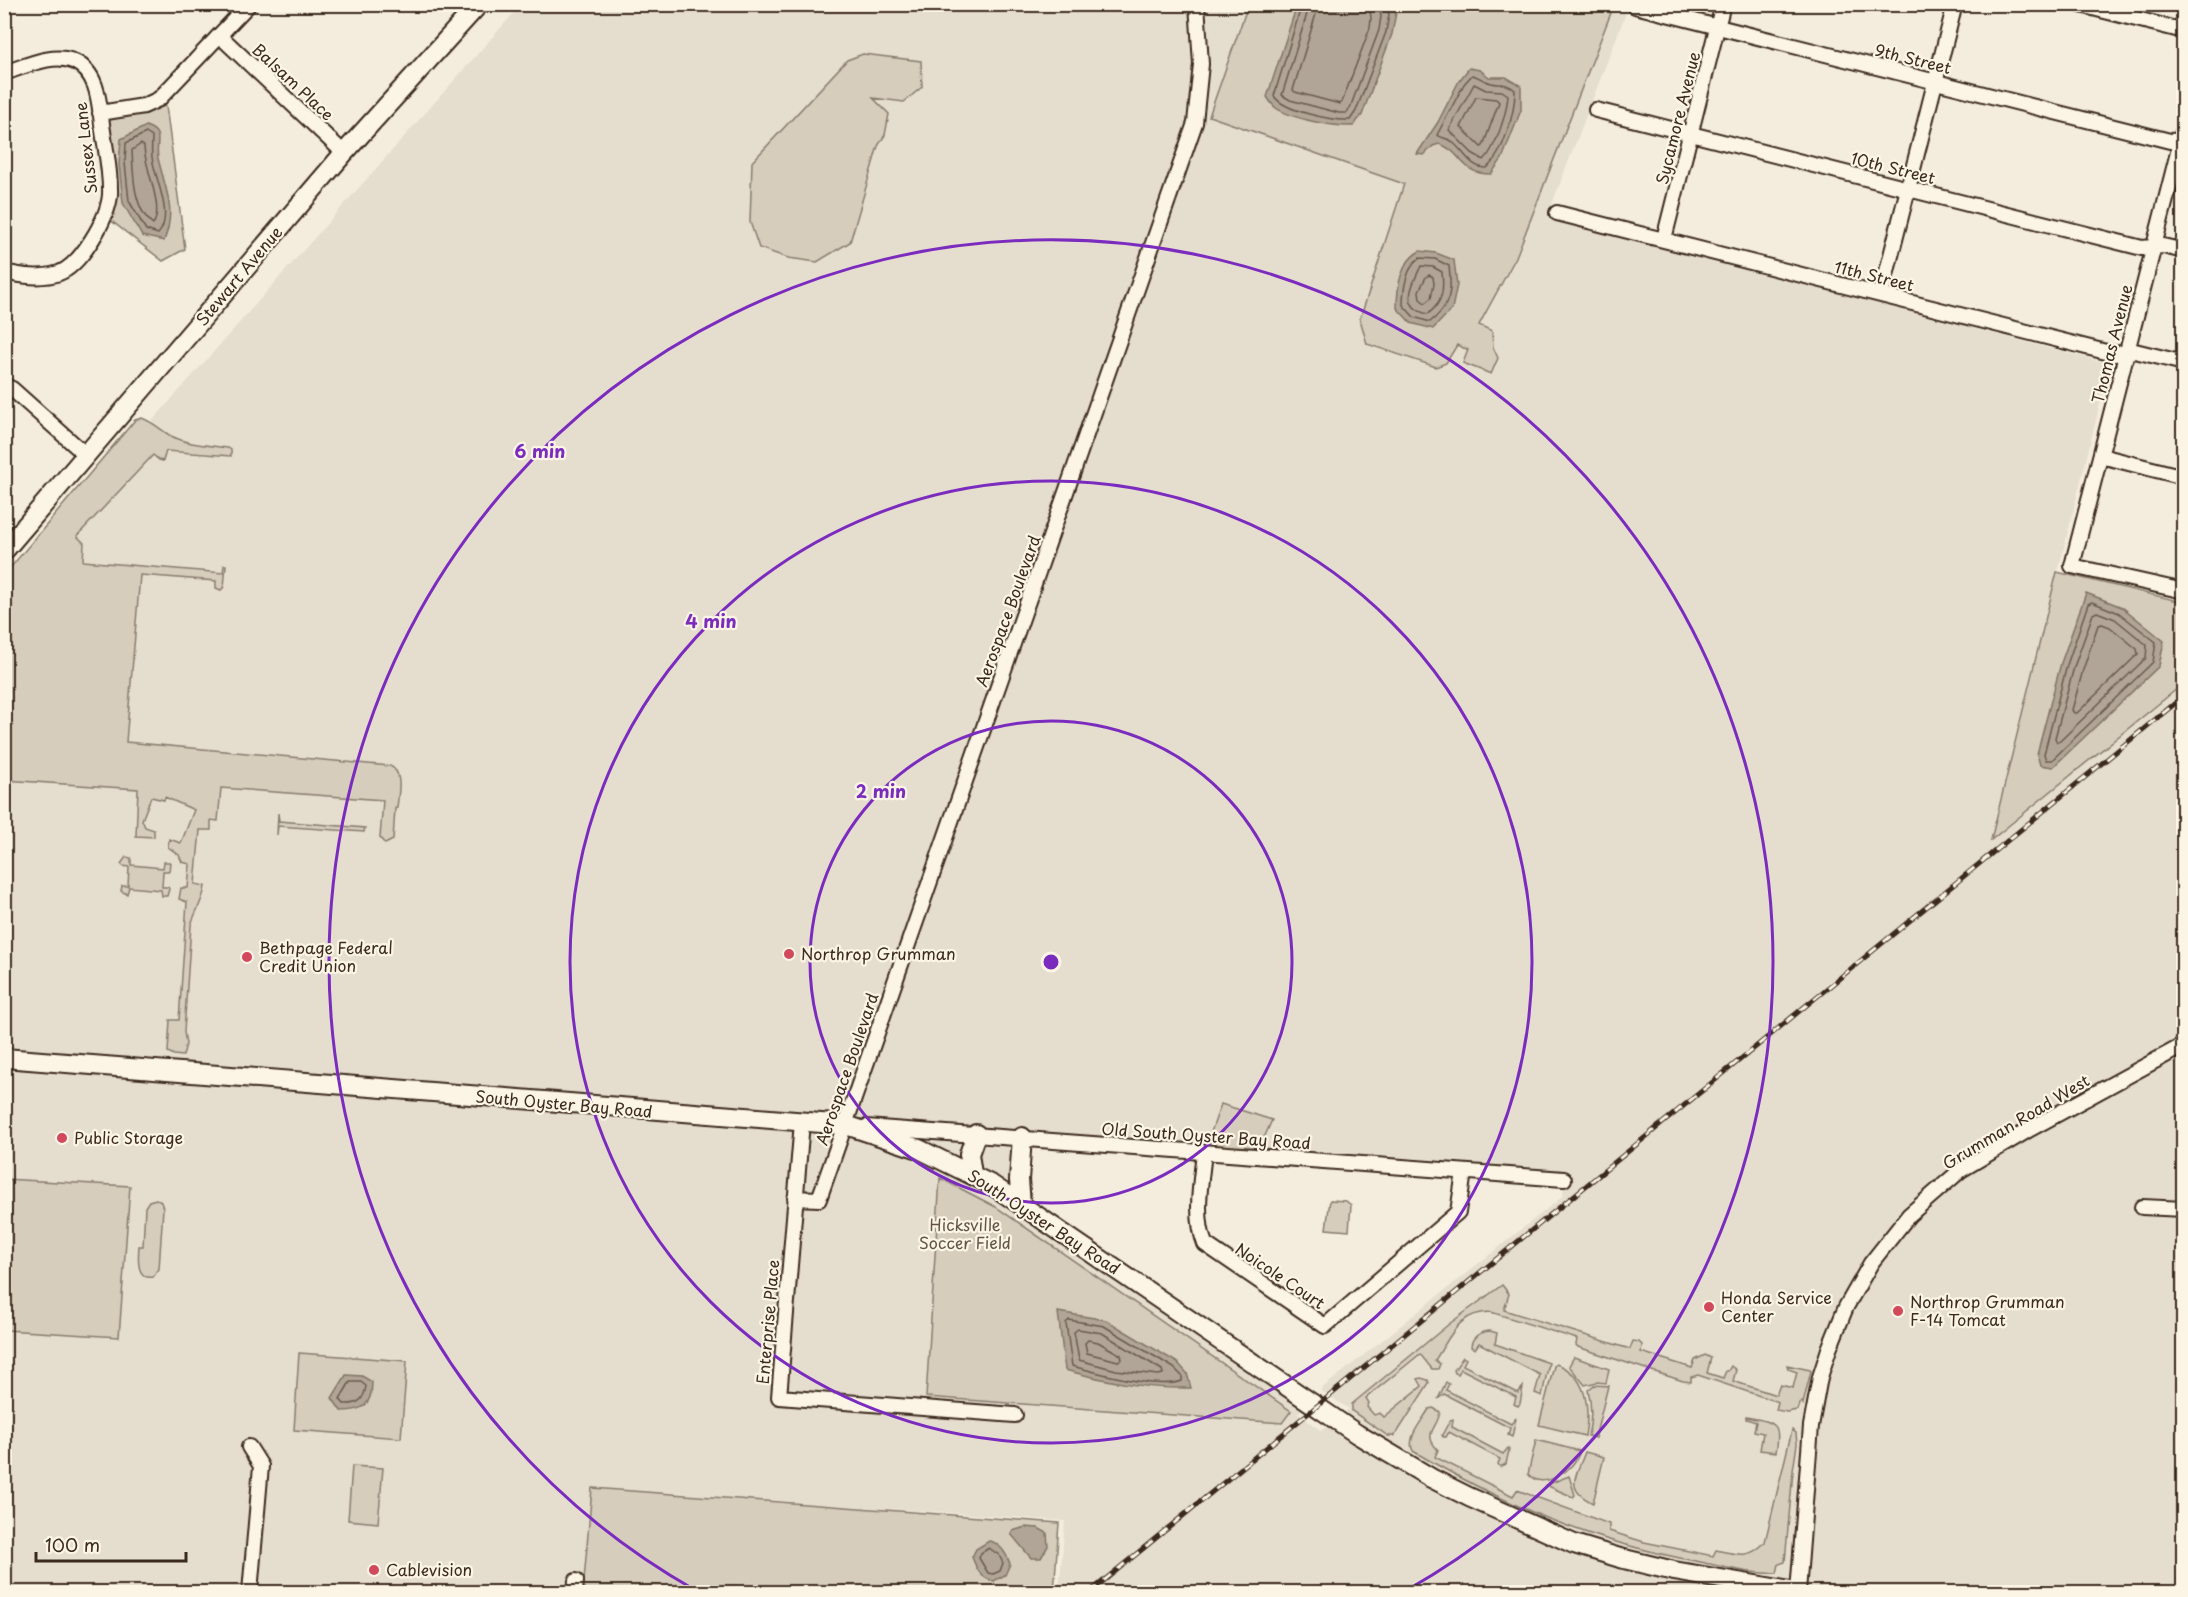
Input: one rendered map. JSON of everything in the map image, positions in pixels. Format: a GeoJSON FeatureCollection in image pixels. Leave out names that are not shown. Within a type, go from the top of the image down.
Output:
{"type":"FeatureCollection","features":[{"type":"Feature","properties":{"kind":"main road","name":"Stewart Avenue"},"geometry":{"type":"LineString","coordinates":[[4,551],[344,153],[479,4]]}},
{"type":"Feature","properties":{"kind":"main road","name":"South Oyster Bay Road"},"geometry":{"type":"LineString","coordinates":[[4,1058],[846,1125],[919,1149],[972,1174],[1021,1204],[1358,1434],[1431,1478],[1468,1497],[1574,1544],[1620,1558],[1695,1575],[1797,1593]]}},
{"type":"Feature","properties":{"kind":"main road"},"geometry":{"type":"LineString","coordinates":[[972,1174],[969,1154],[976,1134]]}},
{"type":"Feature","properties":{"kind":"main road"},"geometry":{"type":"LineString","coordinates":[[1021,1204],[1019,1180],[1022,1137]]}},
{"type":"Feature","properties":{"kind":"street"},"geometry":{"type":"LineString","coordinates":[[100,113],[144,106],[159,99],[249,4]]}},
{"type":"Feature","properties":{"kind":"street","name":"Aerospace Boulevard"},"geometry":{"type":"LineString","coordinates":[[795,1198],[819,1199],[1195,123],[1201,64],[1197,4]]}},
{"type":"Feature","properties":{"kind":"street","name":"Sycamore Avenue"},"geometry":{"type":"LineString","coordinates":[[1664,239],[1723,4]]}},
{"type":"Feature","properties":{"kind":"street"},"geometry":{"type":"LineString","coordinates":[[1881,295],[1955,4]]}},
{"type":"Feature","properties":{"kind":"street"},"geometry":{"type":"LineString","coordinates":[[2077,4],[2184,31]]}},
{"type":"Feature","properties":{"kind":"street","name":"9th Street"},"geometry":{"type":"LineString","coordinates":[[1635,6],[2170,141],[2183,136]]}},
{"type":"Feature","properties":{"kind":"street","name":"Balsam Place"},"geometry":{"type":"LineString","coordinates":[[220,36],[344,153]]}},
{"type":"Feature","properties":{"kind":"street","name":"Sussex Lane"},"geometry":{"type":"LineString","coordinates":[[4,73],[50,59],[75,62],[88,70],[95,85],[100,113],[110,195],[98,230],[72,263],[61,272],[44,276],[4,272]]}},
{"type":"Feature","properties":{"kind":"street","name":"10th Street"},"geometry":{"type":"LineString","coordinates":[[1596,110],[2142,248],[2163,246],[2184,251]]}},
{"type":"Feature","properties":{"kind":"street","name":"Thomas Avenue"},"geometry":{"type":"LineString","coordinates":[[2183,136],[2072,566],[2184,591]]}},
{"type":"Feature","properties":{"kind":"street","name":"11th Street"},"geometry":{"type":"LineString","coordinates":[[1557,213],[2114,354],[2135,351],[2184,363]]}},
{"type":"Feature","properties":{"kind":"street"},"geometry":{"type":"LineString","coordinates":[[4,385],[42,414],[86,455]]}},
{"type":"Feature","properties":{"kind":"street"},"geometry":{"type":"LineString","coordinates":[[2101,456],[2184,477]]}},
{"type":"Feature","properties":{"kind":"street","name":"Grumman Road West"},"geometry":{"type":"LineString","coordinates":[[1797,1593],[1815,1400],[1829,1348],[1846,1307],[1871,1263],[1909,1215],[1960,1170],[2184,1045]]}},
{"type":"Feature","properties":{"kind":"street","name":"Enterprise Place"},"geometry":{"type":"LineString","coordinates":[[802,1122],[779,1397],[1015,1415]]}},
{"type":"Feature","properties":{"kind":"street","name":"Old South Oyster Bay Road"},"geometry":{"type":"LineString","coordinates":[[846,1125],[1564,1179]]}},
{"type":"Feature","properties":{"kind":"street","name":"Noicole Court"},"geometry":{"type":"LineString","coordinates":[[1203,1152],[1200,1231],[1204,1244],[1325,1326],[1458,1212],[1464,1172]]}},
{"type":"Feature","properties":{"kind":"street"},"geometry":{"type":"LineString","coordinates":[[2142,1207],[2184,1209]]}},
{"type":"Feature","properties":{"kind":"street"},"geometry":{"type":"LineString","coordinates":[[249,1447],[261,1466],[250,1593]]}},
{"type":"Feature","properties":{"kind":"shaded area"},"geometry":{"type":"Polygon","coordinates":[[[521,5],[1629,5],[1547,217],[2110,364],[1991,839],[2183,684],[2183,1592],[1841,1592],[1789,1584],[1788,1592],[1059,1592],[1065,1521],[857,1506],[1058,1522],[1053,1592],[13,1592],[4,1330],[119,1337],[130,1187],[5,1179],[5,587],[521,5]],[[1029,1142],[1023,1216],[1302,1409],[1298,1413],[1321,1431],[1349,1409],[1320,1390],[1563,1196],[1564,1183],[1029,1142]]]}},
{"type":"Feature","properties":{"kind":"green space"},"geometry":{"type":"Polygon","coordinates":[[[1248,5],[1614,5],[1516,257],[1479,325],[1492,331],[1493,347],[1498,358],[1491,374],[1463,363],[1468,350],[1457,345],[1446,363],[1436,367],[1367,344],[1360,319],[1404,184],[1209,116],[1248,5]]]}},
{"type":"Feature","properties":{"kind":"green space"},"geometry":{"type":"Polygon","coordinates":[[[863,54],[921,61],[922,87],[904,102],[873,98],[889,114],[885,135],[878,146],[850,242],[817,262],[788,258],[759,248],[750,222],[752,162],[847,60],[863,54]]]}},
{"type":"Feature","properties":{"kind":"green space"},"geometry":{"type":"Polygon","coordinates":[[[166,106],[185,249],[163,261],[109,219],[106,117],[166,106]]]}},
{"type":"Feature","properties":{"kind":"green space"},"geometry":{"type":"Polygon","coordinates":[[[142,418],[178,439],[228,448],[231,450],[231,456],[166,451],[163,461],[153,455],[77,536],[84,543],[83,561],[223,573],[224,565],[226,565],[224,587],[221,590],[216,588],[216,581],[140,575],[126,742],[390,766],[399,778],[393,840],[385,844],[380,838],[383,800],[221,788],[218,821],[211,820],[211,830],[200,830],[195,884],[205,886],[191,925],[184,1032],[186,1044],[183,1056],[168,1052],[170,1020],[179,1020],[187,902],[179,899],[181,888],[188,888],[190,864],[182,862],[179,855],[168,847],[169,839],[181,843],[194,810],[165,797],[164,800],[151,797],[142,820],[145,827],[154,830],[154,837],[136,836],[138,789],[5,780],[5,574],[135,420],[142,418]]]}},
{"type":"Feature","properties":{"kind":"green space"},"geometry":{"type":"Polygon","coordinates":[[[2057,572],[2183,602],[2183,684],[1991,840],[2057,572]]]}},
{"type":"Feature","properties":{"kind":"green space"},"geometry":{"type":"Polygon","coordinates":[[[278,813],[279,821],[365,828],[364,832],[278,826],[277,835],[278,813]]]}},
{"type":"Feature","properties":{"kind":"green space"},"geometry":{"type":"Polygon","coordinates":[[[126,857],[131,858],[131,865],[163,868],[164,862],[170,862],[169,871],[163,871],[162,887],[168,887],[167,896],[162,896],[161,890],[129,887],[127,894],[121,891],[122,886],[128,886],[129,867],[121,864],[126,857]]]}},
{"type":"Feature","properties":{"kind":"green space"},"geometry":{"type":"Polygon","coordinates":[[[1221,1104],[1272,1120],[1256,1156],[1204,1152],[1221,1104]]]}},
{"type":"Feature","properties":{"kind":"green space","name":"Hicksville Soccer Field"},"geometry":{"type":"Polygon","coordinates":[[[940,1178],[996,1207],[1291,1411],[1282,1423],[926,1397],[940,1178]]]}},
{"type":"Feature","properties":{"kind":"green space"},"geometry":{"type":"Polygon","coordinates":[[[4,1179],[130,1186],[119,1337],[5,1330],[4,1179]]]}},
{"type":"Feature","properties":{"kind":"green space"},"geometry":{"type":"Polygon","coordinates":[[[156,1199],[161,1202],[163,1208],[159,1269],[153,1277],[147,1277],[139,1267],[139,1246],[143,1246],[145,1207],[149,1201],[156,1199]]]}},
{"type":"Feature","properties":{"kind":"green space"},"geometry":{"type":"Polygon","coordinates":[[[1330,1200],[1346,1201],[1351,1205],[1349,1231],[1326,1229],[1330,1200]]]}},
{"type":"Feature","properties":{"kind":"green space"},"geometry":{"type":"Polygon","coordinates":[[[1502,1285],[1509,1294],[1504,1310],[1630,1349],[1633,1341],[1639,1342],[1642,1345],[1641,1352],[1692,1368],[1695,1360],[1705,1355],[1711,1358],[1707,1373],[1723,1378],[1731,1366],[1736,1370],[1733,1381],[1776,1395],[1780,1385],[1793,1388],[1797,1372],[1788,1369],[1787,1365],[1810,1370],[1803,1404],[1802,1402],[1799,1404],[1797,1410],[1787,1412],[1776,1410],[1778,1402],[1698,1375],[1691,1377],[1691,1382],[1683,1381],[1578,1347],[1577,1339],[1491,1312],[1471,1316],[1457,1327],[1435,1360],[1440,1364],[1438,1369],[1432,1369],[1420,1354],[1366,1398],[1369,1403],[1367,1407],[1374,1415],[1380,1413],[1384,1417],[1422,1386],[1418,1379],[1428,1380],[1429,1383],[1393,1436],[1388,1436],[1352,1411],[1352,1404],[1449,1324],[1502,1285]]]}},
{"type":"Feature","properties":{"kind":"green space"},"geometry":{"type":"Polygon","coordinates":[[[1490,1331],[1497,1333],[1495,1344],[1549,1363],[1542,1396],[1535,1393],[1540,1375],[1479,1343],[1475,1349],[1471,1347],[1477,1336],[1490,1331]]]}},
{"type":"Feature","properties":{"kind":"green space"},"geometry":{"type":"Polygon","coordinates":[[[299,1353],[407,1361],[401,1438],[294,1430],[299,1353]]]}},
{"type":"Feature","properties":{"kind":"green space"},"geometry":{"type":"Polygon","coordinates":[[[1463,1357],[1466,1359],[1463,1365],[1518,1393],[1523,1387],[1520,1404],[1518,1406],[1514,1404],[1516,1397],[1461,1369],[1458,1374],[1455,1373],[1454,1370],[1463,1357]]]}},
{"type":"Feature","properties":{"kind":"green space"},"geometry":{"type":"Polygon","coordinates":[[[1574,1357],[1609,1369],[1606,1383],[1597,1382],[1585,1385],[1569,1366],[1574,1357]]]}},
{"type":"Feature","properties":{"kind":"green space"},"geometry":{"type":"Polygon","coordinates":[[[1556,1364],[1567,1369],[1581,1384],[1587,1415],[1585,1436],[1539,1425],[1556,1364]]]}},
{"type":"Feature","properties":{"kind":"green space"},"geometry":{"type":"Polygon","coordinates":[[[1446,1382],[1449,1384],[1446,1390],[1511,1424],[1516,1418],[1512,1437],[1508,1435],[1510,1428],[1444,1394],[1438,1399],[1446,1382]]]}},
{"type":"Feature","properties":{"kind":"green space"},"geometry":{"type":"Polygon","coordinates":[[[1594,1385],[1608,1386],[1595,1438],[1588,1436],[1591,1413],[1588,1390],[1594,1385]]]}},
{"type":"Feature","properties":{"kind":"green space"},"geometry":{"type":"Polygon","coordinates":[[[1433,1408],[1440,1412],[1431,1435],[1433,1444],[1438,1450],[1435,1457],[1513,1496],[1517,1490],[1609,1524],[1609,1531],[1644,1542],[1713,1556],[1716,1550],[1737,1554],[1748,1553],[1765,1542],[1792,1430],[1796,1433],[1797,1444],[1785,1562],[1779,1564],[1777,1573],[1758,1573],[1661,1554],[1587,1533],[1517,1505],[1413,1451],[1411,1446],[1413,1435],[1429,1409],[1433,1408]]]}},
{"type":"Feature","properties":{"kind":"green space"},"geometry":{"type":"Polygon","coordinates":[[[1746,1417],[1769,1422],[1777,1428],[1776,1452],[1760,1450],[1763,1433],[1754,1431],[1756,1422],[1746,1417]]]}},
{"type":"Feature","properties":{"kind":"green space"},"geometry":{"type":"Polygon","coordinates":[[[1453,1419],[1452,1427],[1503,1454],[1508,1448],[1506,1464],[1500,1467],[1498,1464],[1500,1459],[1449,1432],[1446,1437],[1443,1437],[1450,1420],[1453,1419]]]}},
{"type":"Feature","properties":{"kind":"green space"},"geometry":{"type":"Polygon","coordinates":[[[1536,1440],[1580,1451],[1572,1465],[1558,1476],[1542,1481],[1534,1479],[1528,1474],[1536,1440]]]}},
{"type":"Feature","properties":{"kind":"green space"},"geometry":{"type":"Polygon","coordinates":[[[1585,1452],[1604,1457],[1593,1503],[1584,1498],[1575,1487],[1576,1475],[1585,1452]]]}},
{"type":"Feature","properties":{"kind":"green space"},"geometry":{"type":"Polygon","coordinates":[[[352,1466],[383,1468],[378,1523],[348,1520],[352,1466]]]}},
{"type":"Feature","properties":{"kind":"green space"},"geometry":{"type":"Polygon","coordinates":[[[1569,1476],[1575,1495],[1573,1497],[1546,1485],[1569,1476]]]}},
{"type":"Feature","properties":{"kind":"green space"},"geometry":{"type":"Polygon","coordinates":[[[592,1488],[1059,1523],[1054,1592],[583,1592],[592,1488]]]}},
{"type":"Feature","properties":{"kind":"water"},"geometry":{"type":"Polygon","coordinates":[[[1297,5],[1388,5],[1396,12],[1392,34],[1362,115],[1353,126],[1325,124],[1292,116],[1276,108],[1267,97],[1297,5]]]}},
{"type":"Feature","properties":{"kind":"water"},"geometry":{"type":"Polygon","coordinates":[[[1469,68],[1480,70],[1489,77],[1506,77],[1521,86],[1521,110],[1502,159],[1491,174],[1473,170],[1447,147],[1439,144],[1433,146],[1424,155],[1417,154],[1438,122],[1459,81],[1469,68]]]}},
{"type":"Feature","properties":{"kind":"water"},"geometry":{"type":"Polygon","coordinates":[[[146,126],[157,135],[158,158],[170,208],[164,241],[142,236],[123,203],[119,164],[121,139],[146,126]]]}},
{"type":"Feature","properties":{"kind":"water"},"geometry":{"type":"Polygon","coordinates":[[[1420,251],[1436,253],[1454,260],[1457,285],[1452,309],[1433,329],[1411,323],[1397,308],[1399,284],[1404,268],[1420,251]]]}},
{"type":"Feature","properties":{"kind":"water"},"geometry":{"type":"Polygon","coordinates":[[[2086,593],[2122,607],[2164,641],[2159,666],[2053,767],[2040,765],[2037,754],[2061,663],[2086,593]]]}},
{"type":"Feature","properties":{"kind":"water"},"geometry":{"type":"Polygon","coordinates":[[[1058,1312],[1106,1320],[1178,1363],[1187,1373],[1191,1388],[1128,1384],[1065,1370],[1058,1312]]]}},
{"type":"Feature","properties":{"kind":"water"},"geometry":{"type":"Polygon","coordinates":[[[346,1375],[362,1376],[372,1382],[370,1397],[365,1406],[355,1410],[341,1411],[332,1398],[346,1375]]]}},
{"type":"Feature","properties":{"kind":"water"},"geometry":{"type":"Polygon","coordinates":[[[1025,1527],[1038,1528],[1047,1533],[1048,1546],[1041,1558],[1031,1558],[1011,1534],[1025,1527]]]}},
{"type":"Feature","properties":{"kind":"water"},"geometry":{"type":"Polygon","coordinates":[[[989,1541],[1002,1549],[1010,1564],[1005,1575],[994,1581],[985,1578],[980,1573],[972,1557],[976,1549],[989,1541]]]}},
{"type":"Feature","properties":{"kind":"railway"},"geometry":{"type":"LineString","coordinates":[[1090,1592],[2184,696]]}},
{"type":"Feature","properties":{"kind":"place","name":"Northrop Grumman"},"geometry":{"type":"Point","coordinates":[789,954]}},
{"type":"Feature","properties":{"kind":"place","name":"Bethpage Federal Credit Union"},"geometry":{"type":"Point","coordinates":[247,957]}},
{"type":"Feature","properties":{"kind":"place","name":"Public Storage"},"geometry":{"type":"Point","coordinates":[62,1138]}},
{"type":"Feature","properties":{"kind":"place","name":"Honda Service Center"},"geometry":{"type":"Point","coordinates":[1709,1307]}},
{"type":"Feature","properties":{"kind":"place","name":"Northrop Grumman F-14 Tomcat"},"geometry":{"type":"Point","coordinates":[1898,1311]}},
{"type":"Feature","properties":{"kind":"place","name":"Cablevision"},"geometry":{"type":"Point","coordinates":[374,1570]}}]}
